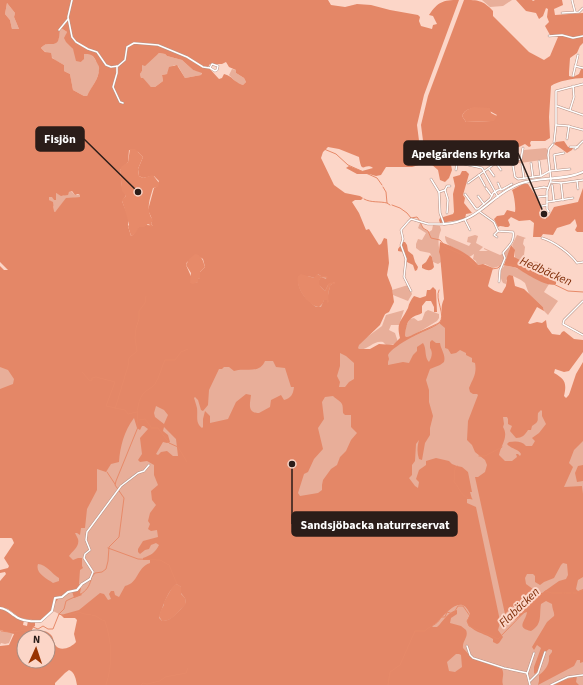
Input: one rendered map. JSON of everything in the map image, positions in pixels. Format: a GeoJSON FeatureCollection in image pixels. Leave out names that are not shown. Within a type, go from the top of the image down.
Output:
{"type":"FeatureCollection","features":[{"type":"Feature","properties":{"kind":"street"},"geometry":{"type":"LineString","coordinates":[[72,0],[68,14],[72,37],[76,42],[97,52],[108,66],[117,66],[125,60],[127,47],[134,43],[161,46],[188,57],[203,67],[210,68]]}},
{"type":"Feature","properties":{"kind":"street"},"geometry":{"type":"LineString","coordinates":[[572,0],[575,12]]}},
{"type":"Feature","properties":{"kind":"street"},"geometry":{"type":"LineString","coordinates":[[562,13],[581,11],[583,8]]}},
{"type":"Feature","properties":{"kind":"street"},"geometry":{"type":"LineString","coordinates":[[59,30],[68,19]]}},
{"type":"Feature","properties":{"kind":"street"},"geometry":{"type":"LineString","coordinates":[[549,36],[562,35],[572,38],[583,36]]}},
{"type":"Feature","properties":{"kind":"street"},"geometry":{"type":"LineString","coordinates":[[573,76],[578,55]]}},
{"type":"Feature","properties":{"kind":"street"},"geometry":{"type":"LineString","coordinates":[[117,66],[117,73],[113,87],[120,102],[123,103]]}},
{"type":"Feature","properties":{"kind":"street"},"geometry":{"type":"LineString","coordinates":[[575,66],[583,68]]}},
{"type":"Feature","properties":{"kind":"street"},"geometry":{"type":"LineString","coordinates":[[549,212],[547,196],[551,178],[548,155],[549,149],[553,143],[556,125],[556,90],[583,84]]}},
{"type":"Feature","properties":{"kind":"street"},"geometry":{"type":"LineString","coordinates":[[570,110],[574,97],[572,86]]}},
{"type":"Feature","properties":{"kind":"street"},"geometry":{"type":"LineString","coordinates":[[557,106],[583,115]]}},
{"type":"Feature","properties":{"kind":"street"},"geometry":{"type":"LineString","coordinates":[[556,125],[569,126],[583,130]]}},
{"type":"Feature","properties":{"kind":"street"},"geometry":{"type":"LineString","coordinates":[[567,139],[569,126]]}},
{"type":"Feature","properties":{"kind":"street"},"geometry":{"type":"LineString","coordinates":[[575,149],[583,141]]}},
{"type":"Feature","properties":{"kind":"street"},"geometry":{"type":"LineString","coordinates":[[454,144],[456,152],[455,160],[457,162],[456,170]]}},
{"type":"Feature","properties":{"kind":"street"},"geometry":{"type":"LineString","coordinates":[[570,147],[578,147]]}},
{"type":"Feature","properties":{"kind":"street"},"geometry":{"type":"LineString","coordinates":[[468,183],[506,157],[521,160],[523,148]]}},
{"type":"Feature","properties":{"kind":"street"},"geometry":{"type":"LineString","coordinates":[[556,170],[554,155],[564,153]]}},
{"type":"Feature","properties":{"kind":"street"},"geometry":{"type":"LineString","coordinates":[[457,162],[480,167],[485,172],[498,197]]}},
{"type":"Feature","properties":{"kind":"street"},"geometry":{"type":"LineString","coordinates":[[539,162],[541,176]]}},
{"type":"Feature","properties":{"kind":"street"},"geometry":{"type":"LineString","coordinates":[[496,163],[501,170]]}},
{"type":"Feature","properties":{"kind":"street"},"geometry":{"type":"LineString","coordinates":[[531,163],[533,178]]}},
{"type":"Feature","properties":{"kind":"street"},"geometry":{"type":"LineString","coordinates":[[522,164],[524,179]]}},
{"type":"Feature","properties":{"kind":"street"},"geometry":{"type":"LineString","coordinates":[[513,166],[515,178],[518,180],[541,176],[550,171],[570,169]]}},
{"type":"Feature","properties":{"kind":"street"},"geometry":{"type":"LineString","coordinates":[[489,169],[494,176]]}},
{"type":"Feature","properties":{"kind":"street"},"geometry":{"type":"LineString","coordinates":[[411,291],[404,277],[406,258],[401,245],[401,230],[411,219],[428,224],[444,224],[465,220],[480,212],[509,189],[522,183],[574,175],[583,172]]}},
{"type":"Feature","properties":{"kind":"street"},"geometry":{"type":"LineString","coordinates":[[479,175],[492,196]]}},
{"type":"Feature","properties":{"kind":"street"},"geometry":{"type":"LineString","coordinates":[[431,180],[439,192],[440,213],[444,224]]}},
{"type":"Feature","properties":{"kind":"street"},"geometry":{"type":"LineString","coordinates":[[551,182],[561,183],[583,180]]}},
{"type":"Feature","properties":{"kind":"street"},"geometry":{"type":"LineString","coordinates":[[577,181],[578,189]]}},
{"type":"Feature","properties":{"kind":"street"},"geometry":{"type":"LineString","coordinates":[[498,183],[501,190]]}},
{"type":"Feature","properties":{"kind":"street"},"geometry":{"type":"LineString","coordinates":[[561,183],[563,200]]}},
{"type":"Feature","properties":{"kind":"street"},"geometry":{"type":"LineString","coordinates":[[465,194],[476,209],[478,209],[490,199],[495,192],[503,190],[512,184]]}},
{"type":"Feature","properties":{"kind":"street"},"geometry":{"type":"LineString","coordinates":[[552,185],[554,202]]}},
{"type":"Feature","properties":{"kind":"street"},"geometry":{"type":"LineString","coordinates":[[439,192],[445,190],[447,186],[450,186]]}},
{"type":"Feature","properties":{"kind":"street"},"geometry":{"type":"LineString","coordinates":[[533,188],[548,188]]}},
{"type":"Feature","properties":{"kind":"street"},"geometry":{"type":"LineString","coordinates":[[445,190],[448,200],[447,212]]}},
{"type":"Feature","properties":{"kind":"street"},"geometry":{"type":"LineString","coordinates":[[478,196],[484,204]]}},
{"type":"Feature","properties":{"kind":"street"},"geometry":{"type":"LineString","coordinates":[[538,197],[547,196]]}},
{"type":"Feature","properties":{"kind":"street"},"geometry":{"type":"LineString","coordinates":[[547,202],[573,198]]}},
{"type":"Feature","properties":{"kind":"street"},"geometry":{"type":"LineString","coordinates":[[542,206],[547,205]]}},
{"type":"Feature","properties":{"kind":"street"},"geometry":{"type":"LineString","coordinates":[[480,212],[494,222],[498,231]]}},
{"type":"Feature","properties":{"kind":"street"},"geometry":{"type":"LineString","coordinates":[[465,220],[470,230]]}},
{"type":"Feature","properties":{"kind":"street"},"geometry":{"type":"LineString","coordinates":[[497,238],[494,235],[498,231]]}},
{"type":"Feature","properties":{"kind":"street"},"geometry":{"type":"LineString","coordinates":[[498,231],[513,232],[514,235],[512,242],[503,253],[505,258],[500,270],[499,282]]}},
{"type":"Feature","properties":{"kind":"street"},"geometry":{"type":"LineString","coordinates":[[542,238],[548,240],[569,254],[577,263],[583,262]]}},
{"type":"Feature","properties":{"kind":"street"},"geometry":{"type":"LineString","coordinates":[[583,301],[563,322],[565,326],[578,331],[583,335]]}},
{"type":"Feature","properties":{"kind":"street"},"geometry":{"type":"LineString","coordinates":[[0,608],[8,610],[18,618],[29,621],[40,621],[52,611],[55,599],[62,597],[68,592],[77,590],[82,584],[90,579],[93,572],[84,558],[90,549],[86,540],[86,534],[102,510],[107,506],[111,498],[122,485],[138,473],[144,471],[149,465]]}},
{"type":"Feature","properties":{"kind":"street"},"geometry":{"type":"LineString","coordinates":[[467,646],[470,655],[473,658],[527,674]]}},
{"type":"Feature","properties":{"kind":"street"},"geometry":{"type":"LineString","coordinates":[[529,682],[538,673],[545,652]]}},
{"type":"Feature","properties":{"kind":"street"},"geometry":{"type":"LineString","coordinates":[[530,685],[527,674],[534,653]]}},
{"type":"Feature","properties":{"kind":"street"},"geometry":{"type":"LineString","coordinates":[[551,685],[568,677],[583,675]]}},
{"type":"Feature","properties":{"kind":"shaded area"},"geometry":{"type":"Polygon","coordinates":[[[0,0],[328,0],[331,5],[345,7],[357,4],[371,5],[418,15],[420,17],[419,21],[421,26],[432,29],[433,25],[437,24],[433,16],[429,15],[435,7],[444,1],[459,0],[424,95],[417,125],[422,164],[412,167],[386,167],[381,175],[376,176],[369,174],[357,174],[346,168],[349,166],[362,171],[373,168],[367,166],[362,167],[359,157],[339,149],[328,147],[323,152],[321,158],[334,185],[345,193],[363,198],[352,202],[359,213],[366,230],[369,229],[379,245],[384,238],[387,239],[389,263],[387,275],[392,288],[394,302],[389,312],[385,314],[380,325],[359,345],[359,349],[370,349],[379,344],[393,345],[400,338],[399,325],[401,319],[414,296],[420,298],[426,296],[427,290],[430,290],[433,287],[436,290],[437,312],[434,312],[434,307],[431,301],[426,301],[422,306],[422,313],[414,316],[409,321],[405,335],[406,337],[410,336],[440,322],[444,299],[439,252],[440,242],[471,257],[478,265],[483,264],[493,268],[488,286],[495,291],[502,293],[506,286],[507,277],[509,275],[513,276],[515,286],[524,289],[543,307],[544,311],[537,307],[528,323],[542,323],[546,320],[547,327],[552,334],[560,335],[564,331],[574,339],[583,340],[583,352],[569,371],[564,372],[555,369],[554,373],[563,379],[565,385],[564,396],[566,398],[569,395],[576,374],[583,362],[583,441],[574,450],[569,463],[573,467],[564,487],[582,486],[583,494],[583,577],[578,580],[576,589],[578,591],[583,589],[583,662],[580,663],[580,660],[577,660],[574,666],[538,685],[539,675],[547,667],[552,650],[549,649],[545,653],[538,671],[535,674],[534,667],[541,648],[537,645],[534,650],[532,647],[547,622],[554,616],[552,604],[546,601],[541,604],[539,622],[531,631],[526,630],[522,626],[527,612],[515,620],[513,606],[505,614],[475,477],[478,477],[485,472],[487,465],[485,460],[475,452],[472,445],[467,440],[468,421],[478,395],[470,392],[469,388],[475,373],[475,363],[472,362],[472,358],[460,350],[451,354],[448,349],[445,348],[445,328],[439,323],[403,342],[388,355],[388,365],[403,362],[409,363],[417,351],[417,347],[423,343],[427,360],[429,362],[432,355],[430,342],[432,340],[436,343],[440,343],[444,357],[444,362],[430,369],[426,380],[429,390],[429,402],[433,416],[430,435],[425,443],[422,460],[419,459],[418,454],[419,440],[416,444],[415,461],[412,465],[412,475],[409,478],[418,488],[419,482],[416,479],[419,470],[426,465],[426,461],[436,458],[449,461],[452,464],[462,467],[468,472],[472,499],[467,499],[467,503],[476,507],[499,616],[500,623],[498,630],[503,637],[497,644],[493,642],[493,639],[490,637],[471,628],[467,621],[470,614],[467,608],[463,605],[455,606],[432,626],[437,627],[448,615],[457,610],[457,614],[451,618],[450,623],[461,626],[466,630],[467,635],[463,643],[463,648],[472,658],[502,669],[503,685],[77,685],[74,674],[69,670],[55,683],[55,685],[0,685],[0,646],[9,645],[14,634],[0,630],[0,608],[20,618],[8,609],[0,607],[0,581],[6,574],[5,572],[0,573],[0,570],[8,568],[9,566],[4,558],[14,543],[12,538],[0,538],[0,389],[13,384],[14,379],[8,370],[0,367],[0,266],[4,270],[8,270],[0,262],[0,0]],[[7,3],[5,14],[10,20],[12,29],[19,29],[14,17],[15,13],[7,3]],[[61,28],[58,42],[54,44],[47,44],[41,48],[45,52],[51,53],[52,58],[64,65],[64,71],[70,74],[73,90],[87,96],[97,79],[99,66],[94,57],[89,54],[84,54],[84,59],[81,62],[76,61],[73,49],[64,38],[67,32],[61,28]],[[159,53],[145,66],[142,65],[142,71],[140,74],[141,78],[143,78],[151,87],[155,87],[163,81],[162,75],[167,74],[169,67],[177,65],[185,78],[201,75],[202,73],[193,70],[182,60],[159,53]],[[226,62],[222,64],[210,64],[208,67],[219,79],[222,78],[224,74],[243,85],[246,82],[244,78],[236,73],[236,70],[229,67],[226,62]],[[129,150],[128,162],[120,170],[122,187],[126,196],[122,201],[128,216],[128,226],[131,236],[140,226],[153,226],[151,224],[152,219],[148,210],[154,188],[159,181],[154,176],[143,178],[139,176],[138,169],[143,157],[138,152],[129,150]],[[72,191],[69,192],[68,195],[61,196],[56,193],[56,200],[49,197],[49,200],[53,202],[55,212],[66,198],[80,197],[80,195],[75,195],[72,191]],[[200,257],[187,262],[186,265],[194,283],[198,282],[200,272],[205,267],[203,259],[200,257]],[[318,274],[315,278],[308,276],[298,282],[304,296],[316,307],[321,307],[324,300],[327,300],[330,286],[335,284],[335,282],[328,285],[325,291],[319,285],[319,280],[321,277],[326,279],[327,276],[321,276],[318,274]],[[340,353],[340,366],[337,376],[340,382],[339,387],[345,387],[354,379],[354,363],[340,353]],[[265,361],[259,368],[234,371],[229,367],[219,369],[209,390],[208,405],[203,411],[201,410],[198,400],[195,397],[194,398],[197,408],[198,424],[202,428],[203,427],[205,411],[210,416],[210,423],[228,419],[236,402],[246,394],[251,395],[250,407],[255,413],[259,413],[270,407],[271,400],[281,395],[284,400],[291,396],[294,387],[291,387],[285,368],[276,367],[273,361],[265,361]],[[333,396],[325,397],[322,402],[324,419],[318,428],[323,449],[314,459],[308,472],[304,474],[298,493],[300,496],[318,493],[322,490],[323,480],[331,469],[337,465],[340,457],[346,451],[351,440],[357,433],[351,427],[351,415],[345,415],[343,413],[343,406],[341,403],[333,396]],[[156,406],[154,413],[155,417],[164,424],[168,415],[164,410],[156,406]],[[541,410],[538,413],[537,422],[532,426],[531,430],[528,430],[522,437],[518,438],[516,438],[510,431],[512,426],[508,424],[507,417],[503,417],[505,438],[499,455],[505,461],[512,461],[517,457],[516,454],[520,456],[521,454],[507,444],[509,442],[519,442],[526,446],[532,446],[535,441],[532,438],[539,433],[546,424],[542,416],[542,411],[541,410]],[[134,418],[123,439],[119,462],[111,464],[106,472],[97,469],[97,490],[87,509],[85,528],[81,528],[80,535],[75,533],[78,539],[78,544],[69,556],[73,560],[82,558],[83,568],[80,570],[79,584],[81,588],[80,593],[82,595],[74,598],[72,591],[67,592],[54,604],[53,609],[39,621],[20,618],[24,620],[23,625],[27,626],[28,621],[35,622],[35,626],[32,629],[16,629],[16,669],[56,669],[56,646],[63,649],[72,646],[76,642],[74,634],[77,620],[75,618],[64,618],[61,615],[79,610],[100,593],[104,594],[108,600],[111,599],[109,594],[111,591],[114,591],[115,595],[119,597],[125,586],[133,582],[142,568],[150,563],[150,560],[143,560],[143,558],[156,550],[159,545],[156,543],[140,554],[138,552],[138,549],[143,541],[158,537],[157,530],[151,531],[148,529],[150,524],[148,521],[150,513],[156,505],[152,500],[151,491],[158,485],[154,475],[154,465],[147,461],[140,462],[138,460],[142,454],[140,438],[148,429],[144,426],[142,426],[140,430],[137,428],[134,418]],[[164,427],[163,431],[168,435],[170,442],[163,442],[156,454],[158,455],[161,452],[167,451],[173,456],[178,456],[176,439],[164,427]],[[563,563],[554,578],[540,585],[535,582],[535,576],[533,574],[527,574],[525,578],[526,584],[537,592],[542,593],[559,581],[566,579],[568,575],[567,564],[563,563]],[[38,564],[37,567],[40,573],[53,583],[59,581],[59,578],[46,567],[38,564]],[[177,584],[171,590],[159,618],[162,621],[172,618],[186,603],[185,598],[181,593],[181,587],[177,584]],[[456,654],[447,662],[449,671],[455,672],[462,667],[461,655],[459,654],[456,654]]]}},
{"type":"Feature","properties":{"kind":"shaded area"},"geometry":{"type":"Polygon","coordinates":[[[464,0],[477,1],[486,5],[493,11],[493,16],[529,52],[544,60],[550,56],[558,37],[550,35],[545,26],[549,22],[547,17],[548,9],[546,8],[543,16],[539,19],[536,13],[526,11],[516,0],[562,0],[563,5],[554,9],[555,15],[583,13],[583,43],[577,53],[570,58],[569,76],[573,77],[579,74],[583,68],[583,78],[562,81],[551,86],[549,117],[550,138],[545,141],[531,141],[531,146],[529,147],[525,144],[519,147],[506,147],[492,157],[468,155],[460,143],[455,143],[445,147],[449,154],[452,170],[449,178],[445,182],[440,180],[438,170],[431,164],[426,164],[421,125],[428,96],[464,0]],[[484,108],[469,109],[465,111],[462,116],[466,122],[491,121],[497,115],[484,108]]]}},
{"type":"Feature","properties":{"kind":"shaded area"},"geometry":{"type":"Polygon","coordinates":[[[482,0],[512,0],[503,6],[490,7],[482,0]]]}},
{"type":"Feature","properties":{"kind":"shaded area"},"geometry":{"type":"Polygon","coordinates":[[[7,3],[15,13],[14,17],[19,29],[12,29],[10,20],[5,14],[7,3]]]}},
{"type":"Feature","properties":{"kind":"shaded area"},"geometry":{"type":"Polygon","coordinates":[[[61,28],[67,32],[65,39],[81,62],[84,54],[89,54],[93,56],[98,64],[98,76],[87,96],[73,90],[70,74],[64,71],[64,65],[55,60],[41,48],[59,39],[59,31],[61,28]]]}},
{"type":"Feature","properties":{"kind":"shaded area"},"geometry":{"type":"Polygon","coordinates":[[[159,53],[182,60],[193,70],[202,72],[201,75],[185,78],[178,66],[174,65],[167,74],[162,75],[163,81],[155,87],[151,87],[141,78],[140,74],[142,71],[142,65],[159,53]]]}},
{"type":"Feature","properties":{"kind":"shaded area"},"geometry":{"type":"Polygon","coordinates":[[[232,69],[236,70],[236,73],[244,78],[246,82],[243,85],[237,83],[229,75],[232,69]]]}},
{"type":"Feature","properties":{"kind":"shaded area"},"geometry":{"type":"Polygon","coordinates":[[[474,107],[490,108],[491,113],[497,116],[494,121],[466,122],[462,116],[464,112],[474,107]]]}},
{"type":"Feature","properties":{"kind":"shaded area"},"geometry":{"type":"Polygon","coordinates":[[[564,141],[568,147],[573,148],[567,153],[554,144],[556,142],[564,141]]]}},
{"type":"Feature","properties":{"kind":"shaded area"},"geometry":{"type":"Polygon","coordinates":[[[546,148],[548,151],[548,159],[514,164],[515,161],[522,160],[524,150],[546,148]]]}},
{"type":"Feature","properties":{"kind":"shaded area"},"geometry":{"type":"Polygon","coordinates":[[[130,149],[135,149],[143,157],[138,169],[139,176],[143,178],[153,175],[159,183],[158,187],[153,188],[149,204],[149,212],[153,220],[151,224],[153,226],[150,227],[148,224],[144,227],[139,227],[135,234],[131,236],[122,201],[126,196],[122,191],[120,170],[122,166],[128,162],[130,149]]]}},
{"type":"Feature","properties":{"kind":"shaded area"},"geometry":{"type":"Polygon","coordinates":[[[462,171],[466,171],[469,174],[463,195],[465,198],[464,203],[472,213],[466,214],[465,219],[440,223],[440,218],[453,214],[454,212],[453,194],[455,186],[453,177],[460,175],[462,171]]]}},
{"type":"Feature","properties":{"kind":"shaded area"},"geometry":{"type":"Polygon","coordinates":[[[523,184],[528,184],[539,201],[541,208],[539,213],[545,219],[549,216],[554,207],[578,202],[583,188],[583,232],[577,232],[575,230],[577,226],[575,219],[570,224],[557,228],[553,235],[543,234],[541,237],[533,237],[534,223],[530,220],[519,221],[511,217],[508,220],[509,226],[498,227],[494,219],[497,216],[504,215],[507,210],[515,212],[515,201],[512,190],[523,184]]]}},
{"type":"Feature","properties":{"kind":"shaded area"},"geometry":{"type":"Polygon","coordinates":[[[71,191],[75,195],[80,195],[80,197],[66,199],[55,212],[49,197],[53,197],[54,200],[56,200],[56,193],[63,196],[71,191]]]}},
{"type":"Feature","properties":{"kind":"shaded area"},"geometry":{"type":"Polygon","coordinates":[[[354,212],[383,259],[392,298],[387,312],[369,332],[367,337],[382,326],[386,315],[404,310],[399,325],[391,325],[389,330],[395,333],[398,342],[386,345],[383,342],[379,342],[359,349],[357,352],[395,347],[401,341],[439,323],[562,398],[567,398],[583,372],[583,685],[82,685],[82,623],[73,615],[61,615],[51,610],[29,620],[19,617],[15,581],[23,548],[0,529],[0,355],[354,212]]]}},
{"type":"Feature","properties":{"kind":"shaded area"},"geometry":{"type":"Polygon","coordinates":[[[420,223],[424,229],[429,232],[432,230],[433,225],[440,226],[441,230],[439,242],[441,262],[438,264],[433,262],[430,253],[420,251],[416,248],[418,239],[422,240],[426,233],[418,228],[420,223]]]}},
{"type":"Feature","properties":{"kind":"shaded area"},"geometry":{"type":"Polygon","coordinates":[[[475,235],[478,236],[476,243],[483,247],[479,251],[488,251],[484,248],[500,255],[510,246],[508,258],[500,266],[493,268],[485,264],[477,265],[476,261],[473,259],[474,254],[468,257],[448,245],[445,237],[469,246],[471,243],[467,242],[468,237],[475,235]]]}},
{"type":"Feature","properties":{"kind":"shaded area"},"geometry":{"type":"Polygon","coordinates":[[[517,235],[526,238],[524,239],[523,244],[525,247],[524,255],[529,261],[538,262],[543,267],[543,270],[540,271],[535,268],[531,268],[528,271],[525,266],[515,258],[515,252],[512,245],[517,235]]]}},
{"type":"Feature","properties":{"kind":"shaded area"},"geometry":{"type":"Polygon","coordinates":[[[403,242],[405,242],[408,251],[413,255],[418,267],[415,271],[413,265],[407,262],[403,252],[398,251],[403,242]]]}},
{"type":"Feature","properties":{"kind":"shaded area"},"geometry":{"type":"Polygon","coordinates":[[[511,245],[515,250],[514,257],[520,260],[527,270],[529,271],[531,268],[540,271],[543,270],[545,271],[547,277],[556,280],[556,284],[547,284],[517,268],[504,265],[511,245]]]}},
{"type":"Feature","properties":{"kind":"shaded area"},"geometry":{"type":"Polygon","coordinates":[[[195,254],[201,257],[205,267],[200,272],[198,282],[193,284],[190,283],[191,273],[186,265],[189,259],[195,254]]]}},
{"type":"Feature","properties":{"kind":"shaded area"},"geometry":{"type":"Polygon","coordinates":[[[430,255],[432,257],[434,267],[433,269],[427,270],[422,268],[422,265],[426,262],[430,255]]]}},
{"type":"Feature","properties":{"kind":"shaded area"},"geometry":{"type":"Polygon","coordinates":[[[504,266],[515,267],[549,284],[544,292],[558,301],[548,315],[544,311],[543,307],[529,294],[525,283],[521,280],[513,276],[506,280],[506,284],[503,283],[500,274],[504,266]]]}},
{"type":"Feature","properties":{"kind":"shaded area"},"geometry":{"type":"Polygon","coordinates":[[[301,274],[314,278],[317,274],[327,276],[328,278],[321,277],[319,281],[320,286],[325,291],[329,283],[335,282],[329,290],[329,302],[327,303],[327,300],[324,300],[319,307],[307,300],[298,285],[298,276],[301,274]]]}},
{"type":"Feature","properties":{"kind":"shaded area"},"geometry":{"type":"Polygon","coordinates":[[[408,285],[412,294],[408,301],[393,295],[392,290],[408,285]]]}},
{"type":"Feature","properties":{"kind":"shaded area"},"geometry":{"type":"Polygon","coordinates":[[[428,310],[439,314],[437,321],[414,335],[406,337],[406,326],[410,319],[414,318],[418,321],[422,320],[425,312],[428,310]]]}},
{"type":"Feature","properties":{"kind":"shaded area"},"geometry":{"type":"Polygon","coordinates":[[[583,465],[583,481],[577,482],[575,473],[578,466],[583,465]]]}},
{"type":"Feature","properties":{"kind":"shaded area"},"geometry":{"type":"Polygon","coordinates":[[[177,584],[181,587],[181,594],[185,598],[186,604],[172,618],[162,621],[159,616],[164,602],[173,586],[177,584]]]}},
{"type":"Feature","properties":{"kind":"shaded area"},"geometry":{"type":"Polygon","coordinates":[[[0,631],[13,633],[9,643],[1,643],[0,645],[0,631]]]}},
{"type":"Feature","properties":{"kind":"shaded area"},"geometry":{"type":"Polygon","coordinates":[[[577,676],[576,682],[579,685],[554,685],[561,681],[577,676]]]}},
{"type":"Feature","properties":{"kind":"waterway"},"geometry":{"type":"LineString","coordinates":[[324,149],[336,154],[348,165],[377,178],[382,185]]}},
{"type":"Feature","properties":{"kind":"waterway"},"geometry":{"type":"LineString","coordinates":[[383,187],[386,192],[387,203],[390,205]]}},
{"type":"Feature","properties":{"kind":"waterway"},"geometry":{"type":"LineString","coordinates":[[364,199],[387,203]]}},
{"type":"Feature","properties":{"kind":"waterway","name":"Hedbäcken"},"geometry":{"type":"LineString","coordinates":[[392,205],[400,208],[411,218],[417,217],[420,221]]}},
{"type":"Feature","properties":{"kind":"waterway","name":"Hedbäcken"},"geometry":{"type":"LineString","coordinates":[[420,222],[423,228],[428,231],[431,238],[440,240],[447,248],[463,255],[476,266],[492,269],[498,268],[501,265]]}},
{"type":"Feature","properties":{"kind":"waterway","name":"Hedbäcken"},"geometry":{"type":"LineString","coordinates":[[504,265],[516,265],[528,273],[534,272],[543,279],[568,291],[583,292]]}},
{"type":"Feature","properties":{"kind":"waterway"},"geometry":{"type":"LineString","coordinates":[[413,336],[433,327],[441,320],[442,316],[438,298],[439,290]]}},
{"type":"Feature","properties":{"kind":"waterway"},"geometry":{"type":"LineString","coordinates":[[115,409],[129,358],[137,351],[135,338],[136,328],[139,319],[139,311],[145,303],[146,296]]}},
{"type":"Feature","properties":{"kind":"waterway"},"geometry":{"type":"LineString","coordinates":[[91,578],[95,573],[102,572],[106,569],[109,547],[119,537],[124,498],[115,485],[138,427],[137,419],[139,402],[144,393],[155,384],[165,360],[175,360],[181,352],[188,349]]}},
{"type":"Feature","properties":{"kind":"waterway"},"geometry":{"type":"LineString","coordinates":[[82,372],[90,381],[92,378],[96,377],[115,382],[106,406],[125,410],[128,414],[137,412]]}},
{"type":"Feature","properties":{"kind":"waterway"},"geometry":{"type":"LineString","coordinates":[[139,420],[145,419],[151,427]]}},
{"type":"Feature","properties":{"kind":"waterway"},"geometry":{"type":"LineString","coordinates":[[151,428],[158,428],[169,443],[178,447],[187,462]]}},
{"type":"Feature","properties":{"kind":"waterway"},"geometry":{"type":"LineString","coordinates":[[479,456],[485,456],[502,447]]}},
{"type":"Feature","properties":{"kind":"waterway"},"geometry":{"type":"LineString","coordinates":[[457,466],[455,468],[454,482],[463,495],[472,499]]}},
{"type":"Feature","properties":{"kind":"waterway"},"geometry":{"type":"LineString","coordinates":[[107,472],[115,484]]}},
{"type":"Feature","properties":{"kind":"waterway"},"geometry":{"type":"LineString","coordinates":[[108,548],[138,559],[160,560],[169,565],[177,584]]}},
{"type":"Feature","properties":{"kind":"waterway"},"geometry":{"type":"LineString","coordinates":[[0,629],[1,631],[9,632],[30,630],[33,627],[38,629],[43,626],[48,629],[53,629],[59,614],[64,609],[66,601],[84,592],[91,580]]}},
{"type":"Feature","properties":{"kind":"waterway","name":"Flabäcken"},"geometry":{"type":"LineString","coordinates":[[578,592],[583,590]]}},
{"type":"Feature","properties":{"kind":"waterway","name":"Flabäcken"},"geometry":{"type":"LineString","coordinates":[[388,685],[390,672],[400,665],[415,631],[425,631],[438,622],[441,617],[445,617],[447,612],[453,614],[458,606],[463,606],[470,616],[467,621],[469,626],[498,639],[545,591],[562,593]]}},
{"type":"Feature","properties":{"kind":"waterway","name":"Flabäcken"},"geometry":{"type":"LineString","coordinates":[[566,593],[571,593]]}},
{"type":"Feature","properties":{"kind":"waterway"},"geometry":{"type":"LineString","coordinates":[[59,614],[65,616],[79,612],[96,616],[105,621],[111,653],[110,669],[106,685]]}},
{"type":"Feature","properties":{"kind":"waterway"},"geometry":{"type":"LineString","coordinates":[[141,685],[143,683],[147,684],[160,681],[165,677],[186,673],[188,668]]}},
{"type":"Feature","properties":{"kind":"place","name":"Fisjön"},"geometry":{"type":"Point","coordinates":[138,192]}},
{"type":"Feature","properties":{"kind":"place","name":"Apelgårdens kyrka"},"geometry":{"type":"Point","coordinates":[544,214]}},
{"type":"Feature","properties":{"kind":"place","name":"Sandsjöbacka naturreservat"},"geometry":{"type":"Point","coordinates":[292,464]}}]}
